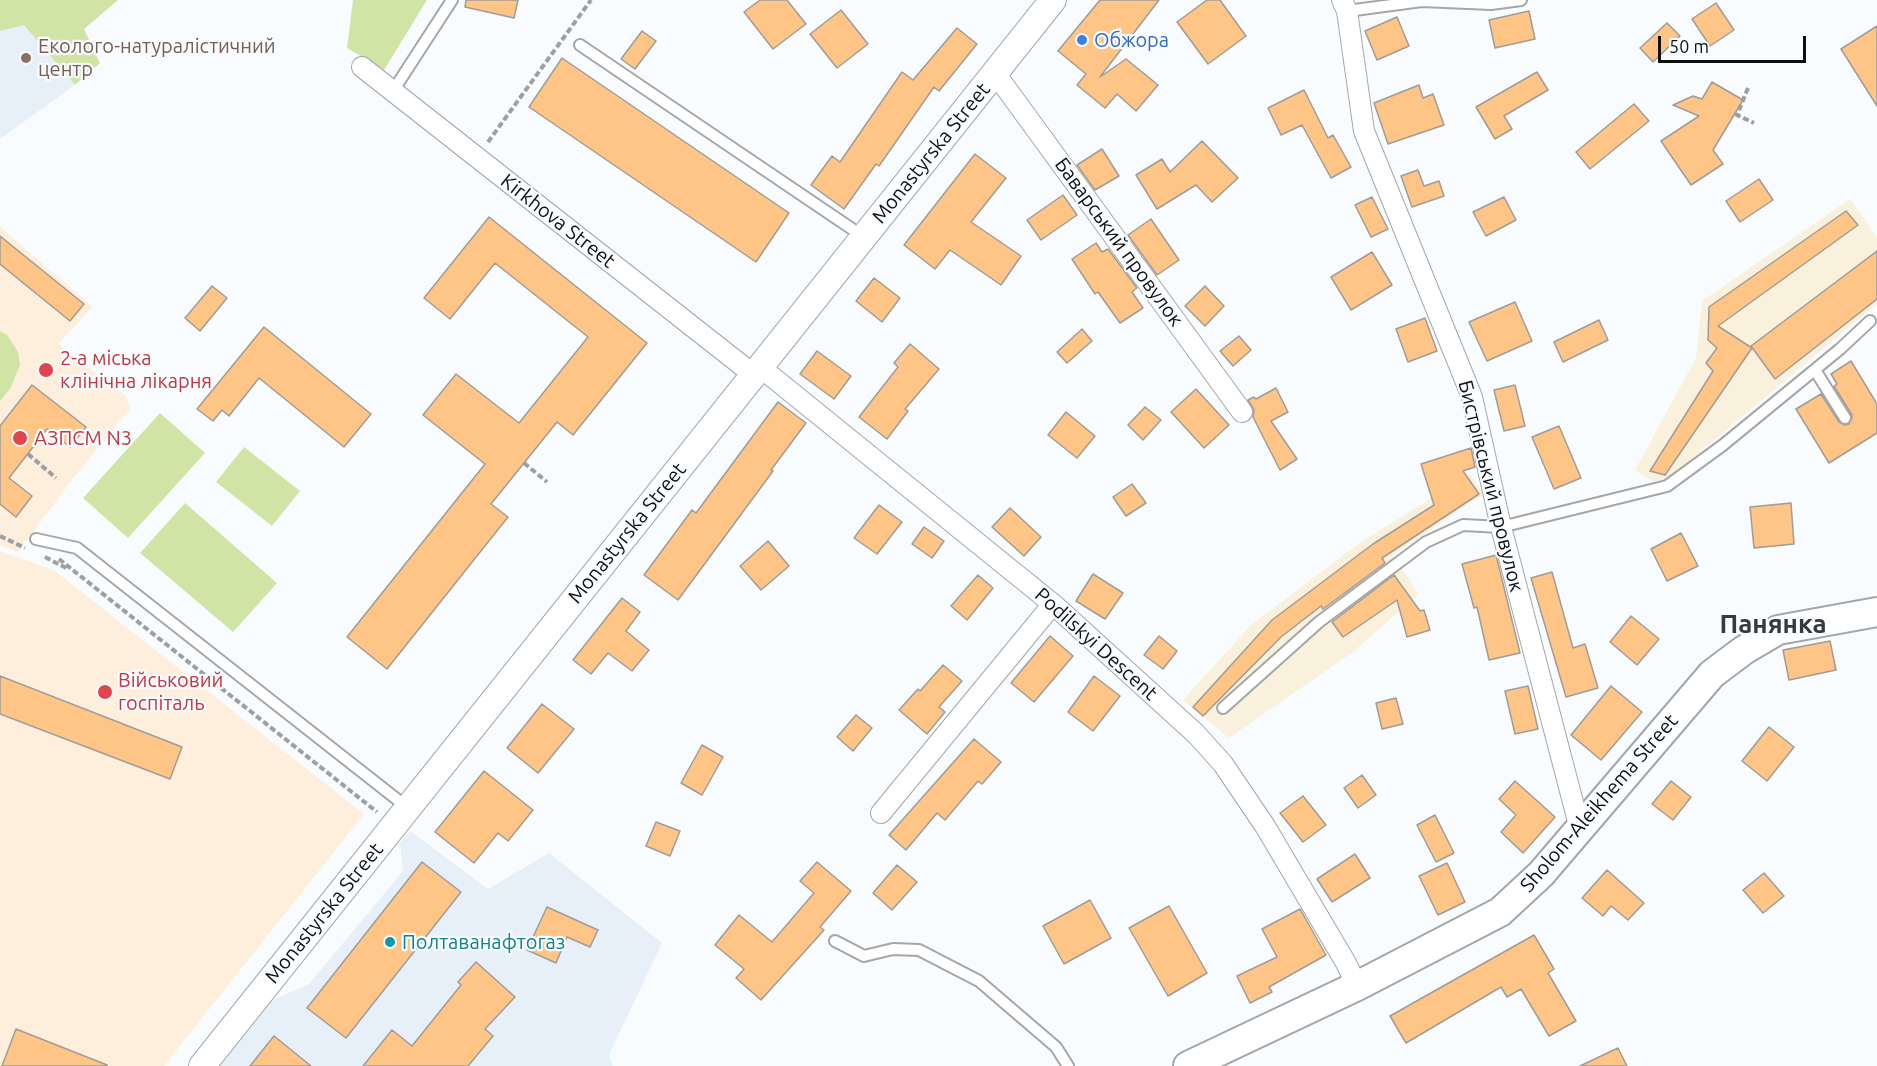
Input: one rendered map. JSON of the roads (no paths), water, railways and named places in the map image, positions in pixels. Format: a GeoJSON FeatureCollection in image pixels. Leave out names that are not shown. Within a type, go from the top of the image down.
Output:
{"type":"FeatureCollection","features":[{"type":"Feature","properties":{"kind":"main road","name":"Sholom-Aleikhema Street"},"geometry":{"type":"LineString","coordinates":[[1188,1066],[1357,986],[1500,912],[1541,874],[1712,674],[1744,650],[1778,630],[1877,612]]}},
{"type":"Feature","properties":{"kind":"street","name":"Monastyrska Street"},"geometry":{"type":"LineString","coordinates":[[202,1066],[1053,0]]}},
{"type":"Feature","properties":{"kind":"street","name":"Бистрівський провулок"},"geometry":{"type":"LineString","coordinates":[[1345,6],[1364,131],[1473,397],[1502,526],[1580,829]]}},
{"type":"Feature","properties":{"kind":"street","name":"Kirkhova Street"},"geometry":{"type":"LineString","coordinates":[[362,67],[757,371]]}},
{"type":"Feature","properties":{"kind":"street","name":"Баварський провулок"},"geometry":{"type":"LineString","coordinates":[[995,73],[1242,412]]}},
{"type":"Feature","properties":{"kind":"street","name":"Podilskyi Descent"},"geometry":{"type":"LineString","coordinates":[[757,371],[1053,604],[1196,734],[1223,764],[1265,826],[1346,963],[1357,986]]}},
{"type":"Feature","properties":{"kind":"street"},"geometry":{"type":"LineString","coordinates":[[881,813],[1053,604]]}},
{"type":"Feature","properties":{"kind":"lane"},"geometry":{"type":"LineString","coordinates":[[393,91],[452,0]]}},
{"type":"Feature","properties":{"kind":"lane","name":"Бистрівський провулок"},"geometry":{"type":"LineString","coordinates":[[1345,6],[1422,1],[1491,4],[1521,0]]}},
{"type":"Feature","properties":{"kind":"lane"},"geometry":{"type":"LineString","coordinates":[[580,45],[864,237]]}},
{"type":"Feature","properties":{"kind":"lane"},"geometry":{"type":"LineString","coordinates":[[1223,708],[1319,622],[1426,542],[1463,525],[1502,526],[1666,486],[1723,445],[1815,370],[1870,321]]}},
{"type":"Feature","properties":{"kind":"lane"},"geometry":{"type":"LineString","coordinates":[[1815,370],[1845,418]]}},
{"type":"Feature","properties":{"kind":"lane"},"geometry":{"type":"LineString","coordinates":[[36,539],[77,548],[401,817]]}},
{"type":"Feature","properties":{"kind":"lane"},"geometry":{"type":"LineString","coordinates":[[836,941],[864,956],[893,949],[919,950],[979,981],[1056,1047],[1068,1066]]}},
{"type":"Feature","properties":{"kind":"place","name":"Обжора"},"geometry":{"type":"Point","coordinates":[1082,40]}},
{"type":"Feature","properties":{"kind":"place","name":"Еколого-натуралістичний центр"},"geometry":{"type":"Point","coordinates":[26,58]}},
{"type":"Feature","properties":{"kind":"place","name":"2-а міська клінічна лікарня"},"geometry":{"type":"Point","coordinates":[46,370]}},
{"type":"Feature","properties":{"kind":"place","name":"АЗПСМ N3"},"geometry":{"type":"Point","coordinates":[20,438]}},
{"type":"Feature","properties":{"kind":"place","name":"Військовий госпіталь"},"geometry":{"type":"Point","coordinates":[105,692]}},
{"type":"Feature","properties":{"kind":"place","name":"Полтаванафтогаз"},"geometry":{"type":"Point","coordinates":[390,942]}},
{"type":"Feature","properties":{"kind":"district","name":"Панянка"},"geometry":{"type":"Point","coordinates":[1773,624]}}]}
